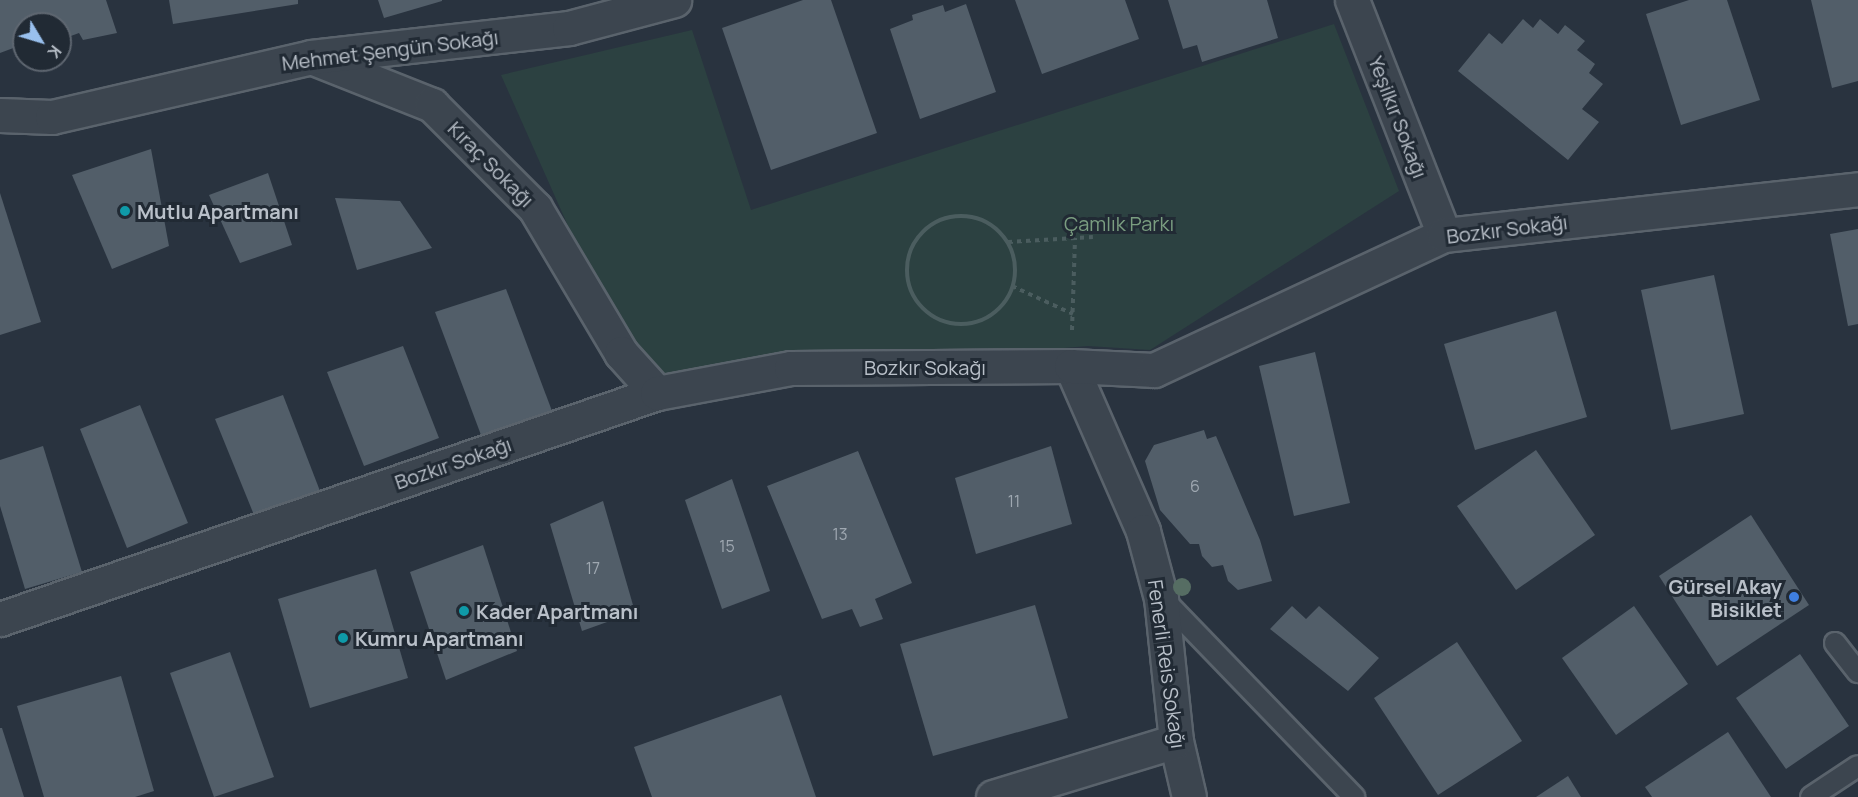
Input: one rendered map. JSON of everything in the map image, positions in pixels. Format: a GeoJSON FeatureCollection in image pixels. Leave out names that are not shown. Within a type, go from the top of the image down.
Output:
{"type":"FeatureCollection","features":[{"type":"Feature","properties":{"kind":"street","name":"Mehmet Şengün Sokağı"},"geometry":{"type":"LineString","coordinates":[[0,115],[52,117],[311,57],[568,28],[674,0]]}},
{"type":"Feature","properties":{"kind":"street","name":"Yeşilkır Sokağı"},"geometry":{"type":"LineString","coordinates":[[1352,0],[1444,235]]}},
{"type":"Feature","properties":{"kind":"street","name":"Kıraç Sokağı"},"geometry":{"type":"LineString","coordinates":[[311,57],[432,105],[535,208],[621,353],[657,393]]}},
{"type":"Feature","properties":{"kind":"street","name":"Bozkır Sokağı"},"geometry":{"type":"LineString","coordinates":[[0,619],[657,393],[791,368],[1071,366],[1154,370],[1444,235],[1858,189]]}},
{"type":"Feature","properties":{"kind":"street","name":"Fenerli Reis Sokağı"},"geometry":{"type":"LineString","coordinates":[[1071,366],[1143,531],[1161,598],[1176,741],[1189,797]]}},
{"type":"Feature","properties":{"kind":"street"},"geometry":{"type":"LineString","coordinates":[[993,797],[1176,741]]}},
{"type":"Feature","properties":{"kind":"lane"},"geometry":{"type":"LineString","coordinates":[[1161,598],[1354,797]]}},
{"type":"Feature","properties":{"kind":"lane"},"geometry":{"type":"LineString","coordinates":[[1835,643],[1858,672]]}},
{"type":"Feature","properties":{"kind":"lane"},"geometry":{"type":"LineString","coordinates":[[1811,797],[1858,766]]}},
{"type":"Feature","properties":{"kind":"path"},"geometry":{"type":"LineString","coordinates":[[970,215],[992,225],[1008,242],[1015,267],[1012,286],[999,309],[985,319],[962,324],[935,318],[918,303],[908,282],[908,259],[914,241],[928,226],[952,216],[970,215]]}},
{"type":"Feature","properties":{"kind":"path"},"geometry":{"type":"LineString","coordinates":[[1008,242],[1093,237]]}},
{"type":"Feature","properties":{"kind":"path"},"geometry":{"type":"LineString","coordinates":[[1071,366],[1075,238]]}},
{"type":"Feature","properties":{"kind":"path"},"geometry":{"type":"LineString","coordinates":[[1012,286],[1073,314]]}},
{"type":"Feature","properties":{"kind":"green space","name":"Çamlık Parkı"},"geometry":{"type":"Polygon","coordinates":[[[1334,24],[1399,191],[1150,350],[1088,346],[671,381],[651,368],[597,291],[501,75],[692,30],[751,210],[1334,24]]]}},
{"type":"Feature","properties":{"kind":"building"},"geometry":{"type":"Polygon","coordinates":[[[0,0],[106,0],[117,33],[83,40],[79,33],[72,36],[72,12],[12,12],[12,48],[0,53],[0,0]]]}},
{"type":"Feature","properties":{"kind":"building"},"geometry":{"type":"Polygon","coordinates":[[[169,0],[298,0],[298,4],[173,24],[169,0]]]}},
{"type":"Feature","properties":{"kind":"building"},"geometry":{"type":"Polygon","coordinates":[[[378,0],[442,0],[442,1],[384,18],[378,0]]]}},
{"type":"Feature","properties":{"kind":"building"},"geometry":{"type":"Polygon","coordinates":[[[803,0],[831,0],[877,133],[771,170],[722,28],[803,0]]]}},
{"type":"Feature","properties":{"kind":"building"},"geometry":{"type":"Polygon","coordinates":[[[1015,0],[1125,0],[1139,39],[1042,74],[1015,0]]]}},
{"type":"Feature","properties":{"kind":"building"},"geometry":{"type":"Polygon","coordinates":[[[1168,0],[1267,0],[1278,38],[1202,62],[1197,45],[1183,49],[1168,0]]]}},
{"type":"Feature","properties":{"kind":"building"},"geometry":{"type":"Polygon","coordinates":[[[1689,0],[1727,0],[1760,100],[1681,125],[1646,14],[1689,0]]]}},
{"type":"Feature","properties":{"kind":"building"},"geometry":{"type":"Polygon","coordinates":[[[1811,0],[1858,0],[1858,81],[1832,88],[1811,0]]]}},
{"type":"Feature","properties":{"kind":"building"},"geometry":{"type":"Polygon","coordinates":[[[966,4],[996,92],[920,119],[890,29],[913,20],[912,15],[943,5],[945,12],[966,4]]]}},
{"type":"Feature","properties":{"kind":"building"},"geometry":{"type":"Polygon","coordinates":[[[1523,19],[1533,28],[1540,19],[1558,34],[1565,25],[1585,41],[1577,50],[1595,64],[1589,73],[1603,84],[1582,109],[1599,122],[1568,160],[1458,71],[1489,33],[1502,44],[1523,19]]]}},
{"type":"Feature","properties":{"kind":"building","name":"Mutlu Apartmanı"},"geometry":{"type":"Polygon","coordinates":[[[151,149],[169,246],[112,269],[72,175],[151,149]]]}},
{"type":"Feature","properties":{"kind":"building"},"geometry":{"type":"Polygon","coordinates":[[[268,173],[292,245],[240,263],[209,195],[268,173]]]}},
{"type":"Feature","properties":{"kind":"building"},"geometry":{"type":"Polygon","coordinates":[[[0,193],[41,322],[0,335],[0,193]]]}},
{"type":"Feature","properties":{"kind":"building"},"geometry":{"type":"Polygon","coordinates":[[[335,198],[400,201],[432,248],[357,270],[335,198]]]}},
{"type":"Feature","properties":{"kind":"building"},"geometry":{"type":"Polygon","coordinates":[[[1858,229],[1858,324],[1848,326],[1830,234],[1858,229]]]}},
{"type":"Feature","properties":{"kind":"building"},"geometry":{"type":"Polygon","coordinates":[[[1714,275],[1744,414],[1671,430],[1641,290],[1714,275]]]}},
{"type":"Feature","properties":{"kind":"building"},"geometry":{"type":"Polygon","coordinates":[[[506,289],[552,411],[481,435],[435,312],[506,289]]]}},
{"type":"Feature","properties":{"kind":"building"},"geometry":{"type":"Polygon","coordinates":[[[1556,311],[1587,417],[1475,450],[1444,344],[1556,311]]]}},
{"type":"Feature","properties":{"kind":"building"},"geometry":{"type":"Polygon","coordinates":[[[403,346],[439,438],[364,466],[327,372],[403,346]]]}},
{"type":"Feature","properties":{"kind":"building"},"geometry":{"type":"Polygon","coordinates":[[[1315,352],[1350,503],[1294,516],[1259,366],[1315,352]]]}},
{"type":"Feature","properties":{"kind":"building"},"geometry":{"type":"Polygon","coordinates":[[[283,395],[320,491],[254,515],[215,419],[283,395]]]}},
{"type":"Feature","properties":{"kind":"building"},"geometry":{"type":"Polygon","coordinates":[[[140,405],[188,523],[127,548],[80,429],[140,405]]]}},
{"type":"Feature","properties":{"kind":"building"},"geometry":{"type":"Polygon","coordinates":[[[1204,430],[1207,439],[1216,436],[1260,540],[1272,581],[1238,590],[1228,581],[1223,565],[1212,567],[1202,556],[1199,544],[1190,544],[1160,510],[1145,461],[1154,445],[1204,430]]]}},
{"type":"Feature","properties":{"kind":"building"},"geometry":{"type":"Polygon","coordinates":[[[43,446],[82,572],[25,589],[0,506],[0,460],[43,446]]]}},
{"type":"Feature","properties":{"kind":"building"},"geometry":{"type":"Polygon","coordinates":[[[1051,446],[1072,524],[976,554],[955,478],[1051,446]]]}},
{"type":"Feature","properties":{"kind":"building"},"geometry":{"type":"Polygon","coordinates":[[[1536,450],[1595,535],[1516,590],[1457,506],[1536,450]]]}},
{"type":"Feature","properties":{"kind":"building"},"geometry":{"type":"Polygon","coordinates":[[[858,451],[912,583],[875,599],[883,619],[860,627],[852,609],[822,619],[767,486],[858,451]]]}},
{"type":"Feature","properties":{"kind":"building"},"geometry":{"type":"Polygon","coordinates":[[[732,479],[770,591],[722,609],[685,500],[732,479]]]}},
{"type":"Feature","properties":{"kind":"building"},"geometry":{"type":"Polygon","coordinates":[[[603,501],[635,612],[582,631],[550,524],[603,501]]]}},
{"type":"Feature","properties":{"kind":"building"},"geometry":{"type":"Polygon","coordinates":[[[1751,515],[1809,605],[1717,666],[1659,576],[1751,515]]]}},
{"type":"Feature","properties":{"kind":"building","name":"Kader Apartmanı"},"geometry":{"type":"Polygon","coordinates":[[[483,545],[517,651],[446,680],[410,572],[483,545]]]}},
{"type":"Feature","properties":{"kind":"building","name":"Kumru Apartmanı"},"geometry":{"type":"Polygon","coordinates":[[[376,569],[408,678],[310,708],[278,599],[376,569]]]}},
{"type":"Feature","properties":{"kind":"building"},"geometry":{"type":"Polygon","coordinates":[[[1035,605],[1068,718],[933,756],[900,644],[1035,605]]]}},
{"type":"Feature","properties":{"kind":"building"},"geometry":{"type":"Polygon","coordinates":[[[1292,606],[1306,619],[1319,606],[1379,658],[1348,691],[1270,629],[1292,606]]]}},
{"type":"Feature","properties":{"kind":"building"},"geometry":{"type":"Polygon","coordinates":[[[1634,606],[1688,684],[1616,735],[1562,658],[1634,606]]]}},
{"type":"Feature","properties":{"kind":"building"},"geometry":{"type":"Polygon","coordinates":[[[1457,642],[1522,741],[1438,795],[1374,698],[1457,642]]]}},
{"type":"Feature","properties":{"kind":"building"},"geometry":{"type":"Polygon","coordinates":[[[230,652],[274,777],[214,797],[170,673],[230,652]]]}},
{"type":"Feature","properties":{"kind":"building"},"geometry":{"type":"Polygon","coordinates":[[[1800,654],[1849,726],[1786,769],[1736,698],[1800,654]]]}},
{"type":"Feature","properties":{"kind":"building"},"geometry":{"type":"Polygon","coordinates":[[[121,676],[154,791],[135,797],[44,797],[17,706],[121,676]]]}},
{"type":"Feature","properties":{"kind":"building"},"geometry":{"type":"Polygon","coordinates":[[[781,695],[816,797],[652,797],[634,747],[781,695]]]}},
{"type":"Feature","properties":{"kind":"building"},"geometry":{"type":"Polygon","coordinates":[[[0,728],[2,728],[24,797],[0,797],[0,728]]]}},
{"type":"Feature","properties":{"kind":"building"},"geometry":{"type":"Polygon","coordinates":[[[1728,732],[1771,797],[1652,797],[1645,787],[1728,732]]]}},
{"type":"Feature","properties":{"kind":"building"},"geometry":{"type":"Polygon","coordinates":[[[1568,776],[1581,797],[1536,797],[1568,776]]]}},
{"type":"Feature","properties":{"kind":"place","name":"Mutlu Apartmanı"},"geometry":{"type":"Point","coordinates":[125,211]}},
{"type":"Feature","properties":{"kind":"place","name":"Gürsel Akay Bisiklet"},"geometry":{"type":"Point","coordinates":[1794,597]}},
{"type":"Feature","properties":{"kind":"place","name":"Kader Apartmanı"},"geometry":{"type":"Point","coordinates":[464,611]}},
{"type":"Feature","properties":{"kind":"place","name":"Kumru Apartmanı"},"geometry":{"type":"Point","coordinates":[343,638]}}]}
